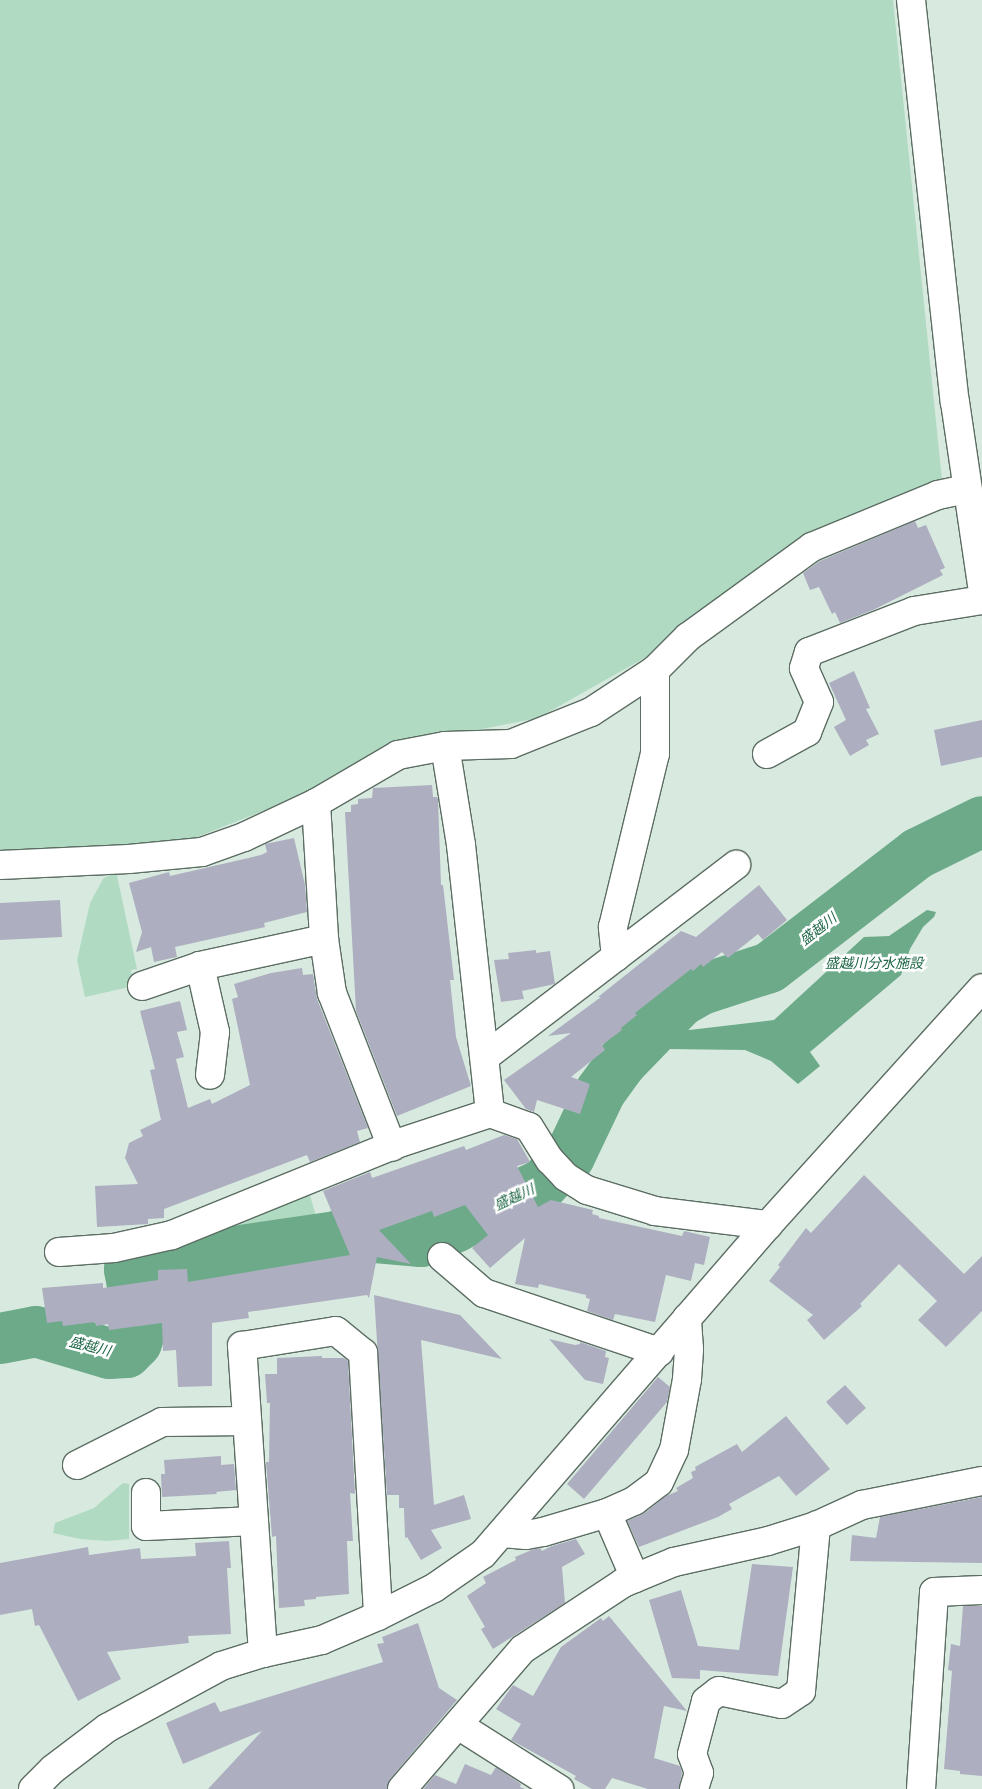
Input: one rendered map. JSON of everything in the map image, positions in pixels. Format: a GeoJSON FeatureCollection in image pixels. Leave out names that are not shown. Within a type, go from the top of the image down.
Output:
{"type":"FeatureCollection","features":[{"type":"Feature","properties":{"kind":"street"},"geometry":{"type":"LineString","coordinates":[[911,0],[954,392],[982,585]]}},
{"type":"Feature","properties":{"kind":"street"},"geometry":{"type":"LineString","coordinates":[[0,864],[129,859],[202,852],[244,837],[316,803],[398,755],[444,746],[511,744],[591,712],[655,670],[688,637],[812,547],[938,495],[967,489]]}},
{"type":"Feature","properties":{"kind":"street"},"geometry":{"type":"LineString","coordinates":[[767,754],[807,732],[820,702],[804,668],[809,652],[914,611],[982,600]]}},
{"type":"Feature","properties":{"kind":"street"},"geometry":{"type":"LineString","coordinates":[[616,957],[613,927],[655,754],[655,670]]}},
{"type":"Feature","properties":{"kind":"street"},"geometry":{"type":"LineString","coordinates":[[444,746],[461,845],[486,1056],[490,1113]]}},
{"type":"Feature","properties":{"kind":"street"},"geometry":{"type":"LineString","coordinates":[[316,803],[324,939],[332,993],[392,1146]]}},
{"type":"Feature","properties":{"kind":"street"},"geometry":{"type":"LineString","coordinates":[[486,1056],[736,865]]}},
{"type":"Feature","properties":{"kind":"street"},"geometry":{"type":"LineString","coordinates":[[142,986],[200,966],[324,939]]}},
{"type":"Feature","properties":{"kind":"street"},"geometry":{"type":"LineString","coordinates":[[200,966],[215,1032],[210,1075]]}},
{"type":"Feature","properties":{"kind":"street"},"geometry":{"type":"LineString","coordinates":[[33,1789],[53,1769],[107,1728],[221,1666],[322,1640],[378,1616],[434,1588],[483,1554],[768,1225],[982,988]]}},
{"type":"Feature","properties":{"kind":"street"},"geometry":{"type":"LineString","coordinates":[[59,1252],[114,1248],[172,1236],[392,1146],[490,1113],[529,1127],[558,1168],[587,1190],[655,1211],[768,1225]]}},
{"type":"Feature","properties":{"kind":"street"},"geometry":{"type":"LineString","coordinates":[[442,1258],[484,1293],[659,1352]]}},
{"type":"Feature","properties":{"kind":"street"},"geometry":{"type":"LineString","coordinates":[[502,1533],[526,1535],[543,1532],[607,1513],[634,1501],[659,1482],[674,1450],[687,1380],[689,1349],[687,1318]]}},
{"type":"Feature","properties":{"kind":"street"},"geometry":{"type":"LineString","coordinates":[[262,1654],[242,1346],[336,1332],[363,1353],[378,1616]]}},
{"type":"Feature","properties":{"kind":"street"},"geometry":{"type":"LineString","coordinates":[[77,1465],[162,1422],[247,1421]]}},
{"type":"Feature","properties":{"kind":"street"},"geometry":{"type":"LineString","coordinates":[[402,1789],[523,1649],[624,1583],[674,1562],[768,1540],[816,1526],[862,1504],[982,1481]]}},
{"type":"Feature","properties":{"kind":"street"},"geometry":{"type":"LineString","coordinates":[[146,1493],[146,1526],[254,1521]]}},
{"type":"Feature","properties":{"kind":"street"},"geometry":{"type":"LineString","coordinates":[[607,1513],[635,1578]]}},
{"type":"Feature","properties":{"kind":"street"},"geometry":{"type":"LineString","coordinates":[[694,1789],[699,1773],[692,1754],[706,1701],[719,1692],[782,1704],[800,1691],[816,1526]]}},
{"type":"Feature","properties":{"kind":"street"},"geometry":{"type":"LineString","coordinates":[[922,1789],[934,1592],[982,1590]]}},
{"type":"Feature","properties":{"kind":"street"},"geometry":{"type":"LineString","coordinates":[[458,1725],[559,1789]]}},
{"type":"Feature","properties":{"kind":"shaded area"},"geometry":{"type":"Polygon","coordinates":[[[0,0],[893,0],[942,480],[841,524],[778,559],[648,656],[538,718],[457,734],[187,841],[0,856],[0,0]]]}},
{"type":"Feature","properties":{"kind":"shaded area"},"geometry":{"type":"Polygon","coordinates":[[[116,871],[137,969],[131,970],[134,986],[85,997],[77,960],[90,903],[103,879],[116,871]]]}},
{"type":"Feature","properties":{"kind":"shaded area"},"geometry":{"type":"Polygon","coordinates":[[[309,1192],[316,1216],[285,1231],[203,1249],[172,1248],[309,1192]]]}},
{"type":"Feature","properties":{"kind":"shaded area"},"geometry":{"type":"Polygon","coordinates":[[[123,1483],[129,1484],[129,1539],[107,1541],[80,1539],[53,1533],[55,1523],[94,1508],[123,1483]]]}},
{"type":"Feature","properties":{"kind":"water","name":"盛越川分水施設"},"geometry":{"type":"Polygon","coordinates":[[[927,910],[936,912],[934,917],[923,927],[910,949],[901,975],[810,1052],[820,1066],[798,1084],[771,1061],[745,1050],[669,1049],[638,1056],[655,1034],[774,1020],[864,937],[889,936],[927,910]]]}},
{"type":"Feature","properties":{"kind":"building"},"geometry":{"type":"Polygon","coordinates":[[[915,521],[918,528],[926,525],[945,568],[940,570],[943,575],[873,610],[840,623],[835,612],[832,614],[819,587],[810,590],[803,573],[820,561],[915,521]]]}},
{"type":"Feature","properties":{"kind":"building"},"geometry":{"type":"Polygon","coordinates":[[[854,671],[870,708],[866,709],[879,734],[866,740],[869,745],[850,756],[834,727],[846,720],[829,683],[854,671]]]}},
{"type":"Feature","properties":{"kind":"building"},"geometry":{"type":"Polygon","coordinates":[[[982,720],[982,757],[941,766],[934,730],[982,720]]]}},
{"type":"Feature","properties":{"kind":"building"},"geometry":{"type":"Polygon","coordinates":[[[432,785],[433,797],[438,799],[441,885],[443,885],[454,980],[450,980],[456,1037],[471,1086],[397,1116],[356,1011],[345,812],[351,812],[351,805],[358,804],[358,799],[372,798],[373,788],[432,785]]]}},
{"type":"Feature","properties":{"kind":"building"},"geometry":{"type":"Polygon","coordinates":[[[294,838],[305,885],[307,912],[264,923],[265,927],[175,947],[177,957],[154,962],[151,947],[136,952],[142,932],[129,883],[169,872],[170,876],[261,855],[267,852],[265,844],[294,838]]]}},
{"type":"Feature","properties":{"kind":"building"},"geometry":{"type":"Polygon","coordinates":[[[759,885],[787,920],[763,940],[758,934],[728,958],[722,952],[703,967],[701,964],[693,971],[691,969],[635,1013],[637,1015],[621,1028],[622,1030],[602,1045],[605,1050],[571,1077],[590,1084],[580,1114],[537,1100],[534,1112],[526,1109],[504,1080],[571,1033],[548,1036],[601,997],[598,997],[681,931],[696,937],[759,885]]]}},
{"type":"Feature","properties":{"kind":"building"},"geometry":{"type":"Polygon","coordinates":[[[60,900],[62,937],[0,940],[0,903],[60,900]]]}},
{"type":"Feature","properties":{"kind":"building"},"geometry":{"type":"Polygon","coordinates":[[[536,950],[536,953],[550,951],[555,984],[522,991],[524,999],[501,1002],[494,960],[509,959],[508,953],[536,950]]]}},
{"type":"Feature","properties":{"kind":"building"},"geometry":{"type":"Polygon","coordinates":[[[302,968],[303,975],[313,974],[317,999],[368,1128],[357,1131],[360,1142],[310,1162],[307,1155],[164,1209],[164,1218],[148,1219],[148,1224],[97,1227],[95,1186],[138,1184],[125,1158],[129,1143],[143,1136],[140,1130],[161,1120],[150,1070],[155,1069],[140,1011],[180,1001],[187,1030],[177,1032],[184,1057],[176,1059],[188,1108],[210,1099],[212,1104],[250,1085],[232,999],[238,997],[234,984],[271,973],[302,968]]]}},
{"type":"Feature","properties":{"kind":"building"},"geometry":{"type":"Polygon","coordinates":[[[504,1135],[517,1139],[530,1162],[517,1166],[538,1207],[551,1200],[593,1210],[592,1214],[599,1216],[599,1218],[682,1236],[684,1231],[710,1237],[704,1265],[695,1263],[691,1281],[666,1275],[655,1322],[615,1314],[613,1320],[587,1311],[590,1299],[586,1298],[586,1295],[539,1284],[538,1288],[515,1284],[525,1238],[490,1268],[472,1248],[488,1235],[465,1205],[434,1217],[432,1211],[379,1230],[411,1264],[377,1257],[369,1298],[367,1295],[248,1312],[249,1318],[212,1323],[212,1386],[178,1387],[176,1350],[163,1351],[162,1323],[109,1330],[108,1324],[96,1326],[95,1322],[63,1326],[62,1321],[47,1323],[42,1288],[103,1283],[103,1288],[158,1280],[158,1270],[187,1269],[188,1282],[350,1255],[323,1191],[370,1172],[372,1178],[464,1146],[466,1150],[504,1135]]]}},
{"type":"Feature","properties":{"kind":"building"},"geometry":{"type":"Polygon","coordinates":[[[864,1175],[964,1274],[982,1256],[982,1311],[946,1347],[918,1320],[937,1301],[899,1264],[860,1304],[862,1306],[824,1340],[807,1320],[813,1315],[769,1281],[780,1267],[778,1265],[806,1228],[811,1233],[864,1175]]]}},
{"type":"Feature","properties":{"kind":"building"},"geometry":{"type":"Polygon","coordinates":[[[374,1295],[460,1315],[502,1359],[421,1340],[434,1505],[464,1495],[471,1519],[431,1530],[442,1548],[421,1560],[407,1537],[405,1538],[404,1508],[399,1508],[399,1495],[387,1495],[374,1295]]]}},
{"type":"Feature","properties":{"kind":"building"},"geometry":{"type":"Polygon","coordinates":[[[549,1339],[575,1345],[580,1344],[580,1342],[606,1351],[605,1357],[609,1358],[603,1384],[585,1380],[549,1339]]]}},
{"type":"Feature","properties":{"kind":"building"},"geometry":{"type":"Polygon","coordinates":[[[322,1356],[322,1358],[344,1358],[348,1361],[355,1494],[350,1493],[353,1541],[347,1541],[349,1594],[316,1597],[316,1599],[304,1600],[305,1606],[279,1608],[276,1536],[272,1537],[266,1462],[269,1462],[270,1403],[267,1403],[265,1374],[277,1374],[277,1358],[322,1356]]]}},
{"type":"Feature","properties":{"kind":"building"},"geometry":{"type":"Polygon","coordinates":[[[658,1377],[670,1387],[667,1402],[584,1499],[567,1484],[658,1377]]]}},
{"type":"Feature","properties":{"kind":"building"},"geometry":{"type":"Polygon","coordinates":[[[845,1385],[866,1408],[847,1425],[826,1402],[845,1385]]]}},
{"type":"Feature","properties":{"kind":"building"},"geometry":{"type":"Polygon","coordinates":[[[786,1416],[830,1469],[796,1496],[779,1476],[729,1504],[732,1509],[718,1517],[639,1547],[627,1521],[643,1514],[666,1496],[678,1491],[676,1488],[693,1478],[691,1472],[696,1470],[695,1467],[737,1444],[742,1452],[786,1416]]]}},
{"type":"Feature","properties":{"kind":"building"},"geometry":{"type":"Polygon","coordinates":[[[221,1456],[221,1465],[234,1464],[236,1490],[216,1492],[217,1494],[162,1497],[161,1474],[165,1474],[164,1460],[221,1456]]]}},
{"type":"Feature","properties":{"kind":"building"},"geometry":{"type":"Polygon","coordinates":[[[982,1497],[982,1563],[850,1561],[852,1535],[876,1538],[880,1517],[982,1497]]]}},
{"type":"Feature","properties":{"kind":"building"},"geometry":{"type":"Polygon","coordinates":[[[576,1539],[585,1554],[562,1567],[565,1603],[493,1649],[481,1629],[485,1627],[467,1596],[486,1583],[483,1577],[516,1560],[515,1557],[534,1549],[540,1548],[542,1551],[576,1539]]]}},
{"type":"Feature","properties":{"kind":"building"},"geometry":{"type":"Polygon","coordinates":[[[229,1541],[231,1568],[227,1568],[231,1634],[188,1636],[189,1643],[107,1652],[121,1679],[78,1701],[39,1625],[35,1626],[32,1609],[0,1615],[0,1563],[88,1547],[89,1555],[140,1548],[141,1559],[196,1556],[195,1543],[229,1541]]]}},
{"type":"Feature","properties":{"kind":"building"},"geometry":{"type":"Polygon","coordinates":[[[752,1564],[793,1567],[778,1676],[700,1670],[700,1679],[672,1678],[649,1600],[681,1590],[698,1646],[739,1650],[752,1564]]]}},
{"type":"Feature","properties":{"kind":"building"},"geometry":{"type":"Polygon","coordinates":[[[963,1606],[982,1606],[982,1776],[960,1774],[960,1771],[944,1769],[952,1671],[948,1670],[951,1644],[960,1646],[963,1606]]]}},
{"type":"Feature","properties":{"kind":"building"},"geometry":{"type":"Polygon","coordinates":[[[609,1616],[687,1711],[664,1706],[654,1758],[680,1766],[682,1773],[679,1789],[648,1789],[612,1778],[605,1789],[592,1789],[574,1779],[576,1776],[511,1740],[521,1724],[496,1709],[513,1685],[533,1696],[561,1647],[601,1618],[603,1621],[609,1616]]]}},
{"type":"Feature","properties":{"kind":"building"},"geometry":{"type":"Polygon","coordinates":[[[418,1623],[439,1688],[457,1700],[390,1779],[387,1789],[208,1789],[262,1731],[183,1764],[166,1723],[215,1702],[220,1712],[383,1662],[377,1644],[384,1643],[382,1637],[418,1623]]]}},
{"type":"Feature","properties":{"kind":"building"},"geometry":{"type":"Polygon","coordinates":[[[465,1764],[491,1775],[496,1767],[521,1784],[520,1787],[525,1789],[423,1789],[435,1775],[456,1784],[465,1764]]]}},
{"type":"Feature","properties":{"kind":"waterway","name":"盛越川"},"geometry":{"type":"LineString","coordinates":[[0,1338],[35,1331],[109,1353],[126,1352],[136,1342],[140,1330],[129,1269],[135,1262],[147,1258],[200,1256],[335,1236],[352,1235],[421,1241],[543,1183],[569,1156],[600,1091],[622,1061],[680,1001],[701,989],[769,967],[917,853],[982,821]]}},
{"type":"Feature","properties":{"kind":"waterway","name":"盛越川分水施設"},"geometry":{"type":"LineString","coordinates":[[633,1048],[655,1046]]}}]}
